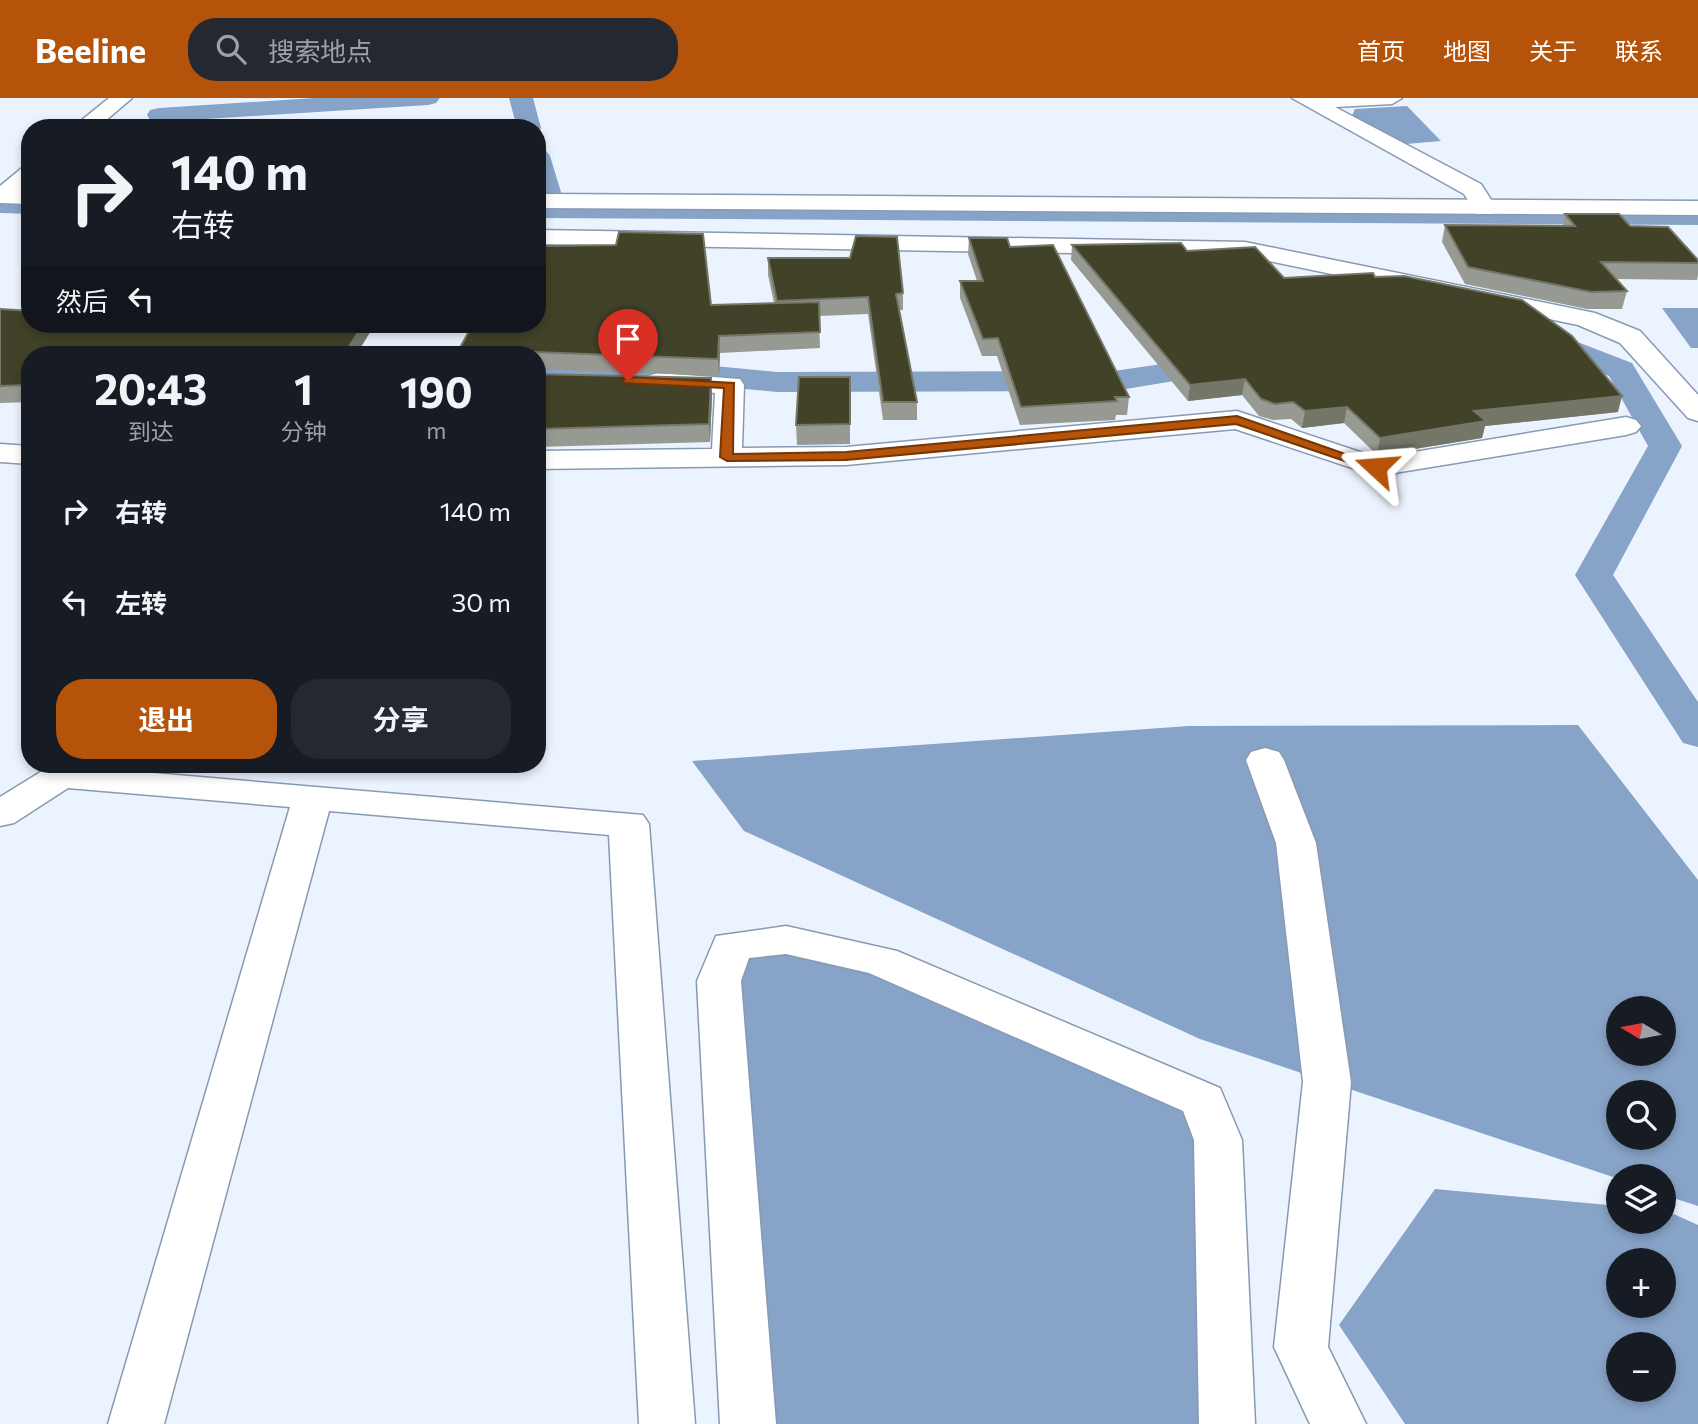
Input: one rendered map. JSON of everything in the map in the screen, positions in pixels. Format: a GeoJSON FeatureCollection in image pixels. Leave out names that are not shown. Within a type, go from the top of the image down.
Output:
{"type":"FeatureCollection","features":[{"type":"Feature","properties":{"kind":"street"},"geometry":{"type":"LineString","coordinates":[[95,119],[122,98]]}},
{"type":"Feature","properties":{"kind":"street"},"geometry":{"type":"LineString","coordinates":[[1305,100],[1392,98]]}},
{"type":"Feature","properties":{"kind":"street"},"geometry":{"type":"LineString","coordinates":[[1305,100],[1473,189],[1485,209]]}},
{"type":"Feature","properties":{"kind":"street"},"geometry":{"type":"LineString","coordinates":[[1,200],[21,181]]}},
{"type":"Feature","properties":{"kind":"street"},"geometry":{"type":"LineString","coordinates":[[1,200],[21,198]]}},
{"type":"Feature","properties":{"kind":"street"},"geometry":{"type":"LineString","coordinates":[[1,200],[21,208]]}},
{"type":"Feature","properties":{"kind":"street"},"geometry":{"type":"LineString","coordinates":[[546,201],[1485,209],[1698,208]]}},
{"type":"Feature","properties":{"kind":"street"},"geometry":{"type":"LineString","coordinates":[[546,237],[1245,249],[1586,319],[1630,337],[1698,412]]}},
{"type":"Feature","properties":{"kind":"street"},"geometry":{"type":"LineString","coordinates":[[633,381],[730,385],[727,457]]}},
{"type":"Feature","properties":{"kind":"street"},"geometry":{"type":"LineString","coordinates":[[546,460],[846,456],[1237,420],[1376,467],[1626,426]]}},
{"type":"Feature","properties":{"kind":"street"},"geometry":{"type":"LineString","coordinates":[[0,453],[21,454]]}},
{"type":"Feature","properties":{"kind":"street"},"geometry":{"type":"LineString","coordinates":[[1265,760],[1296,844],[1327,1082],[1301,1347],[1338,1424]]}},
{"type":"Feature","properties":{"kind":"street"},"geometry":{"type":"LineString","coordinates":[[0,814],[61,776],[629,824],[667,1424]]}},
{"type":"Feature","properties":{"kind":"street"},"geometry":{"type":"LineString","coordinates":[[136,1424],[313,797]]}},
{"type":"Feature","properties":{"kind":"street"},"geometry":{"type":"LineString","coordinates":[[748,1424],[719,981],[731,946],[786,940],[881,961],[1203,1100],[1218,1140],[1227,1424]]}},
{"type":"Feature","properties":{"kind":"water"},"geometry":{"type":"Polygon","coordinates":[[[1407,106],[1441,141],[1406,144],[1352,116],[1355,109],[1407,106]]]}},
{"type":"Feature","properties":{"kind":"water"},"geometry":{"type":"Polygon","coordinates":[[[1662,308],[1698,308],[1698,348],[1691,348],[1662,308]]]}},
{"type":"Feature","properties":{"kind":"water"},"geometry":{"type":"Polygon","coordinates":[[[1578,725],[1698,880],[1698,1206],[1676,1199],[1676,1164],[1606,1164],[1606,1175],[1200,1039],[744,831],[692,761],[1189,726],[1578,725]]]}},
{"type":"Feature","properties":{"kind":"water"},"geometry":{"type":"Polygon","coordinates":[[[768,950],[862,965],[1198,1115],[1204,1424],[768,1424],[731,968],[768,950]]]}},
{"type":"Feature","properties":{"kind":"water"},"geometry":{"type":"Polygon","coordinates":[[[1435,1189],[1606,1205],[1606,1234],[1676,1234],[1676,1215],[1698,1225],[1698,1424],[1405,1424],[1339,1325],[1435,1189]]]}},
{"type":"Feature","properties":{"kind":"building"},"geometry":{"type":"Polygon","coordinates":[[[1565,214],[1619,214],[1630,226],[1668,227],[1698,263],[1601,262],[1627,291],[1591,292],[1468,267],[1445,225],[1575,226],[1565,214]]]}},
{"type":"Feature","properties":{"kind":"building"},"geometry":{"type":"Polygon","coordinates":[[[619,232],[703,234],[711,305],[819,302],[820,332],[719,336],[718,359],[546,352],[546,346],[461,346],[468,333],[546,333],[546,246],[616,245],[619,232]]]}},
{"type":"Feature","properties":{"kind":"building"},"geometry":{"type":"Polygon","coordinates":[[[856,236],[897,237],[903,293],[896,294],[917,402],[883,402],[868,297],[777,301],[768,258],[850,258],[856,236]]]}},
{"type":"Feature","properties":{"kind":"building"},"geometry":{"type":"Polygon","coordinates":[[[969,238],[1007,238],[1010,247],[1053,245],[1129,397],[1115,397],[1117,401],[1021,407],[998,338],[983,339],[960,281],[983,281],[969,238]]]}},
{"type":"Feature","properties":{"kind":"building"},"geometry":{"type":"Polygon","coordinates":[[[1181,243],[1187,251],[1255,247],[1284,278],[1373,273],[1375,277],[1404,276],[1522,300],[1572,336],[1622,396],[1474,411],[1486,421],[1380,438],[1347,407],[1305,411],[1293,402],[1275,404],[1261,399],[1245,379],[1190,385],[1072,245],[1181,243]]]}},
{"type":"Feature","properties":{"kind":"building"},"geometry":{"type":"Polygon","coordinates":[[[0,309],[21,310],[21,333],[357,333],[350,346],[21,346],[21,385],[0,386],[0,309]]]}},
{"type":"Feature","properties":{"kind":"building"},"geometry":{"type":"Polygon","coordinates":[[[546,374],[711,378],[709,424],[546,429],[546,374]]]}},
{"type":"Feature","properties":{"kind":"building"},"geometry":{"type":"Polygon","coordinates":[[[799,377],[850,377],[850,424],[796,425],[799,377]]]}},
{"type":"Feature","properties":{"kind":"waterway"},"geometry":{"type":"LineString","coordinates":[[159,115],[428,98]]}},
{"type":"Feature","properties":{"kind":"waterway"},"geometry":{"type":"LineString","coordinates":[[521,98],[527,119]]}},
{"type":"Feature","properties":{"kind":"waterway"},"geometry":{"type":"LineString","coordinates":[[546,186],[553,210]]}},
{"type":"Feature","properties":{"kind":"waterway"},"geometry":{"type":"LineString","coordinates":[[0,205],[21,206]]}},
{"type":"Feature","properties":{"kind":"waterway"},"geometry":{"type":"LineString","coordinates":[[546,210],[1698,217]]}},
{"type":"Feature","properties":{"kind":"waterway"},"geometry":{"type":"LineString","coordinates":[[1536,335],[1621,370],[1665,446],[1594,575],[1698,734]]}},
{"type":"Feature","properties":{"kind":"waterway"},"geometry":{"type":"LineString","coordinates":[[546,370],[609,366],[777,382],[1114,381],[1223,364]]}},
{"type":"Feature","properties":{"kind":"route"},"geometry":{"type":"LineString","coordinates":[[628,381],[730,385],[727,457],[846,456],[1237,420],[1376,467]]}}]}
